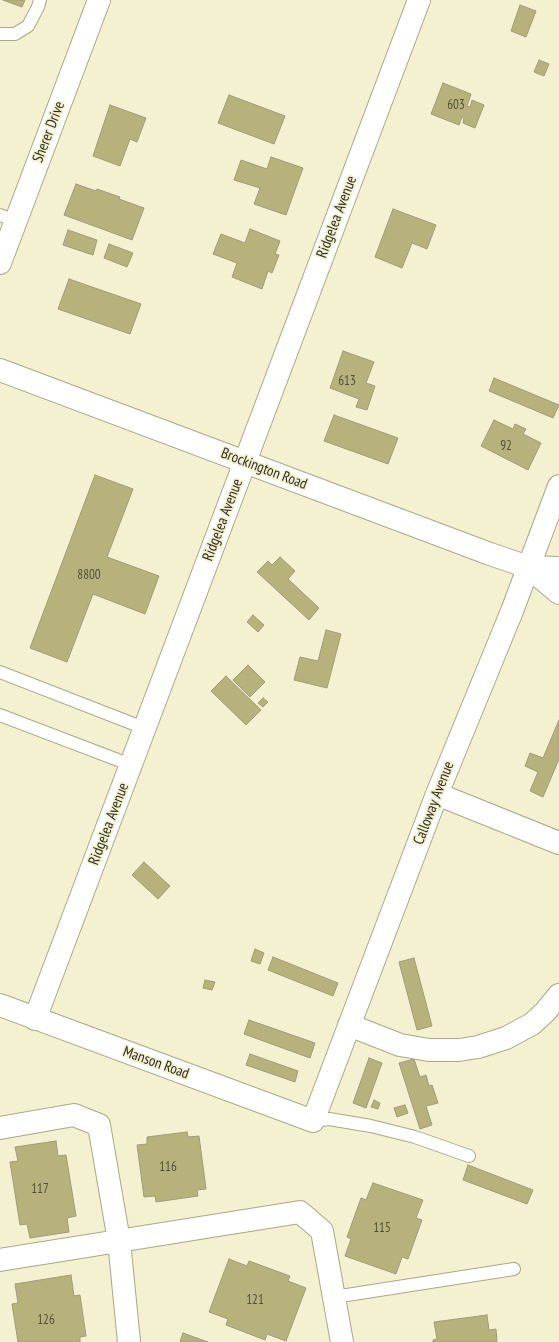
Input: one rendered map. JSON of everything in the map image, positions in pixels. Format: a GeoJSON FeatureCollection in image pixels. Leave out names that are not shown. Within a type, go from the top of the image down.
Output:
{"type":"FeatureCollection","features":[{"type":"Feature","properties":{"kind":"street","name":"Sherer Drive"},"geometry":{"type":"LineString","coordinates":[[0,263],[8,218],[99,0]]}},
{"type":"Feature","properties":{"kind":"street","name":"Ridgelea Avenue"},"geometry":{"type":"LineString","coordinates":[[35,1018],[419,0]]}},
{"type":"Feature","properties":{"kind":"street","name":"Brockington Road"},"geometry":{"type":"LineString","coordinates":[[0,370],[482,551],[528,567],[559,568]]}},
{"type":"Feature","properties":{"kind":"street","name":"Calloway Avenue"},"geometry":{"type":"LineString","coordinates":[[313,1121],[438,794],[559,486]]}},
{"type":"Feature","properties":{"kind":"street","name":"Brockington Road"},"geometry":{"type":"LineString","coordinates":[[528,567],[559,593]]}},
{"type":"Feature","properties":{"kind":"street"},"geometry":{"type":"LineString","coordinates":[[438,794],[559,843]]}},
{"type":"Feature","properties":{"kind":"street"},"geometry":{"type":"LineString","coordinates":[[349,1025],[400,1045],[429,1050],[458,1050],[478,1047],[506,1038],[532,1024],[545,1012],[559,995]]}},
{"type":"Feature","properties":{"kind":"street","name":"Manson Road"},"geometry":{"type":"LineString","coordinates":[[0,1006],[313,1121]]}},
{"type":"Feature","properties":{"kind":"street"},"geometry":{"type":"LineString","coordinates":[[0,1128],[74,1115],[99,1125],[119,1241],[129,1342]]}},
{"type":"Feature","properties":{"kind":"street"},"geometry":{"type":"LineString","coordinates":[[0,1260],[300,1212],[322,1231],[342,1342]]}},
{"type":"Feature","properties":{"kind":"lane"},"geometry":{"type":"LineString","coordinates":[[0,34],[15,34],[28,26],[40,0]]}},
{"type":"Feature","properties":{"kind":"lane"},"geometry":{"type":"LineString","coordinates":[[0,672],[144,728]]}},
{"type":"Feature","properties":{"kind":"lane"},"geometry":{"type":"LineString","coordinates":[[0,715],[131,765]]}},
{"type":"Feature","properties":{"kind":"lane"},"geometry":{"type":"LineString","coordinates":[[313,1121],[328,1119],[371,1126],[415,1137],[469,1156]]}},
{"type":"Feature","properties":{"kind":"lane"},"geometry":{"type":"LineString","coordinates":[[334,1297],[514,1269]]}},
{"type":"Feature","properties":{"kind":"building"},"geometry":{"type":"Polygon","coordinates":[[[3,0],[25,0],[22,7],[3,0]]]}},
{"type":"Feature","properties":{"kind":"building"},"geometry":{"type":"Polygon","coordinates":[[[520,5],[536,11],[526,37],[511,31],[520,5]]]}},
{"type":"Feature","properties":{"kind":"building"},"geometry":{"type":"Polygon","coordinates":[[[539,60],[549,64],[544,76],[534,72],[539,60]]]}},
{"type":"Feature","properties":{"kind":"building"},"geometry":{"type":"Polygon","coordinates":[[[443,83],[471,94],[467,106],[470,107],[472,100],[484,105],[475,128],[463,123],[464,118],[462,117],[459,125],[431,114],[443,83]]]}},
{"type":"Feature","properties":{"kind":"building"},"geometry":{"type":"Polygon","coordinates":[[[229,95],[285,116],[274,144],[218,123],[229,95]]]}},
{"type":"Feature","properties":{"kind":"building"},"geometry":{"type":"Polygon","coordinates":[[[110,105],[146,118],[137,142],[130,139],[120,166],[93,156],[110,105]]]}},
{"type":"Feature","properties":{"kind":"building"},"geometry":{"type":"Polygon","coordinates":[[[271,157],[303,168],[286,215],[254,204],[260,188],[234,180],[241,160],[267,169],[271,157]]]}},
{"type":"Feature","properties":{"kind":"building"},"geometry":{"type":"Polygon","coordinates":[[[76,184],[120,197],[119,199],[144,208],[132,240],[64,215],[76,184]]]}},
{"type":"Feature","properties":{"kind":"building"},"geometry":{"type":"Polygon","coordinates":[[[393,209],[436,225],[427,249],[412,243],[402,268],[375,257],[393,209]]]}},
{"type":"Feature","properties":{"kind":"building"},"geometry":{"type":"Polygon","coordinates":[[[250,229],[280,241],[275,254],[279,255],[272,273],[268,271],[262,289],[232,277],[237,263],[213,254],[221,234],[245,243],[250,229]]]}},
{"type":"Feature","properties":{"kind":"building"},"geometry":{"type":"Polygon","coordinates":[[[68,230],[97,240],[93,255],[63,245],[68,230]]]}},
{"type":"Feature","properties":{"kind":"building"},"geometry":{"type":"Polygon","coordinates":[[[109,244],[133,253],[127,267],[104,258],[109,244]]]}},
{"type":"Feature","properties":{"kind":"building"},"geometry":{"type":"Polygon","coordinates":[[[69,279],[141,304],[130,334],[58,309],[69,279]]]}},
{"type":"Feature","properties":{"kind":"building"},"geometry":{"type":"Polygon","coordinates":[[[343,351],[374,362],[366,383],[375,386],[367,410],[356,407],[359,399],[330,388],[343,351]]]}},
{"type":"Feature","properties":{"kind":"building"},"geometry":{"type":"Polygon","coordinates":[[[494,378],[559,405],[553,418],[489,391],[494,378]]]}},
{"type":"Feature","properties":{"kind":"building"},"geometry":{"type":"Polygon","coordinates":[[[334,415],[398,438],[388,464],[324,441],[334,415]]]}},
{"type":"Feature","properties":{"kind":"building"},"geometry":{"type":"Polygon","coordinates":[[[494,420],[513,429],[515,424],[526,429],[523,434],[541,443],[528,470],[481,446],[494,420]]]}},
{"type":"Feature","properties":{"kind":"building"},"geometry":{"type":"Polygon","coordinates":[[[95,475],[133,489],[107,557],[159,576],[145,614],[93,594],[67,662],[30,648],[95,475]]]}},
{"type":"Feature","properties":{"kind":"building"},"geometry":{"type":"Polygon","coordinates":[[[280,557],[295,571],[288,579],[319,608],[309,620],[257,572],[268,561],[272,565],[280,557]]]}},
{"type":"Feature","properties":{"kind":"building"},"geometry":{"type":"Polygon","coordinates":[[[253,615],[264,625],[258,632],[247,622],[253,615]]]}},
{"type":"Feature","properties":{"kind":"building"},"geometry":{"type":"Polygon","coordinates":[[[326,630],[341,634],[327,688],[294,680],[300,657],[318,661],[326,630]]]}},
{"type":"Feature","properties":{"kind":"building"},"geometry":{"type":"Polygon","coordinates":[[[248,665],[265,682],[250,697],[233,680],[248,665]]]}},
{"type":"Feature","properties":{"kind":"building"},"geometry":{"type":"Polygon","coordinates":[[[226,676],[261,710],[246,725],[211,691],[226,676]]]}},
{"type":"Feature","properties":{"kind":"building"},"geometry":{"type":"Polygon","coordinates":[[[263,698],[268,702],[263,707],[258,703],[263,698]]]}},
{"type":"Feature","properties":{"kind":"building"},"geometry":{"type":"Polygon","coordinates":[[[559,720],[559,759],[543,797],[530,791],[538,772],[525,766],[530,753],[543,758],[559,720]]]}},
{"type":"Feature","properties":{"kind":"building"},"geometry":{"type":"Polygon","coordinates":[[[144,862],[170,886],[158,899],[132,875],[144,862]]]}},
{"type":"Feature","properties":{"kind":"building"},"geometry":{"type":"Polygon","coordinates":[[[255,949],[264,953],[260,964],[251,961],[255,949]]]}},
{"type":"Feature","properties":{"kind":"building"},"geometry":{"type":"Polygon","coordinates":[[[273,957],[338,983],[333,996],[268,970],[273,957]]]}},
{"type":"Feature","properties":{"kind":"building"},"geometry":{"type":"Polygon","coordinates":[[[414,958],[432,1026],[417,1030],[399,962],[414,958]]]}},
{"type":"Feature","properties":{"kind":"building"},"geometry":{"type":"Polygon","coordinates":[[[205,980],[215,982],[212,990],[203,988],[205,980]]]}},
{"type":"Feature","properties":{"kind":"building"},"geometry":{"type":"Polygon","coordinates":[[[249,1020],[315,1043],[310,1058],[244,1034],[249,1020]]]}},
{"type":"Feature","properties":{"kind":"building"},"geometry":{"type":"Polygon","coordinates":[[[250,1054],[298,1071],[295,1082],[246,1065],[250,1054]]]}},
{"type":"Feature","properties":{"kind":"building"},"geometry":{"type":"Polygon","coordinates":[[[369,1058],[382,1063],[366,1108],[353,1103],[369,1058]]]}},
{"type":"Feature","properties":{"kind":"building"},"geometry":{"type":"Polygon","coordinates":[[[414,1059],[420,1077],[426,1075],[429,1086],[432,1085],[438,1103],[426,1106],[432,1125],[420,1129],[399,1063],[414,1059]]]}},
{"type":"Feature","properties":{"kind":"building"},"geometry":{"type":"Polygon","coordinates":[[[374,1100],[380,1103],[378,1109],[371,1107],[374,1100]]]}},
{"type":"Feature","properties":{"kind":"building"},"geometry":{"type":"Polygon","coordinates":[[[405,1105],[408,1113],[397,1117],[394,1108],[405,1105]]]}},
{"type":"Feature","properties":{"kind":"building"},"geometry":{"type":"Polygon","coordinates":[[[187,1132],[188,1137],[199,1136],[206,1189],[197,1190],[198,1196],[156,1202],[155,1196],[144,1197],[137,1145],[147,1144],[147,1137],[187,1132]]]}},
{"type":"Feature","properties":{"kind":"building"},"geometry":{"type":"Polygon","coordinates":[[[56,1141],[58,1156],[66,1155],[76,1216],[67,1218],[69,1232],[30,1238],[27,1224],[20,1225],[10,1162],[18,1161],[15,1147],[56,1141]]]}},
{"type":"Feature","properties":{"kind":"building"},"geometry":{"type":"Polygon","coordinates":[[[468,1165],[533,1190],[527,1204],[463,1180],[468,1165]]]}},
{"type":"Feature","properties":{"kind":"building"},"geometry":{"type":"Polygon","coordinates":[[[373,1183],[423,1200],[416,1218],[422,1220],[408,1259],[402,1257],[396,1274],[345,1256],[351,1239],[347,1237],[361,1198],[366,1200],[373,1183]]]}},
{"type":"Feature","properties":{"kind":"building"},"geometry":{"type":"Polygon","coordinates":[[[229,1259],[247,1266],[249,1261],[290,1276],[288,1281],[306,1288],[286,1341],[267,1334],[265,1340],[226,1325],[228,1319],[209,1312],[229,1259]]]}},
{"type":"Feature","properties":{"kind":"building"},"geometry":{"type":"Polygon","coordinates":[[[71,1275],[74,1296],[80,1295],[86,1336],[80,1337],[80,1342],[18,1342],[12,1304],[18,1303],[15,1284],[71,1275]]]}},
{"type":"Feature","properties":{"kind":"building"},"geometry":{"type":"Polygon","coordinates":[[[487,1315],[489,1330],[496,1329],[497,1342],[433,1342],[433,1340],[437,1339],[434,1322],[487,1315]]]}},
{"type":"Feature","properties":{"kind":"building"},"geometry":{"type":"Polygon","coordinates":[[[183,1333],[208,1342],[180,1342],[183,1333]]]}}]}
